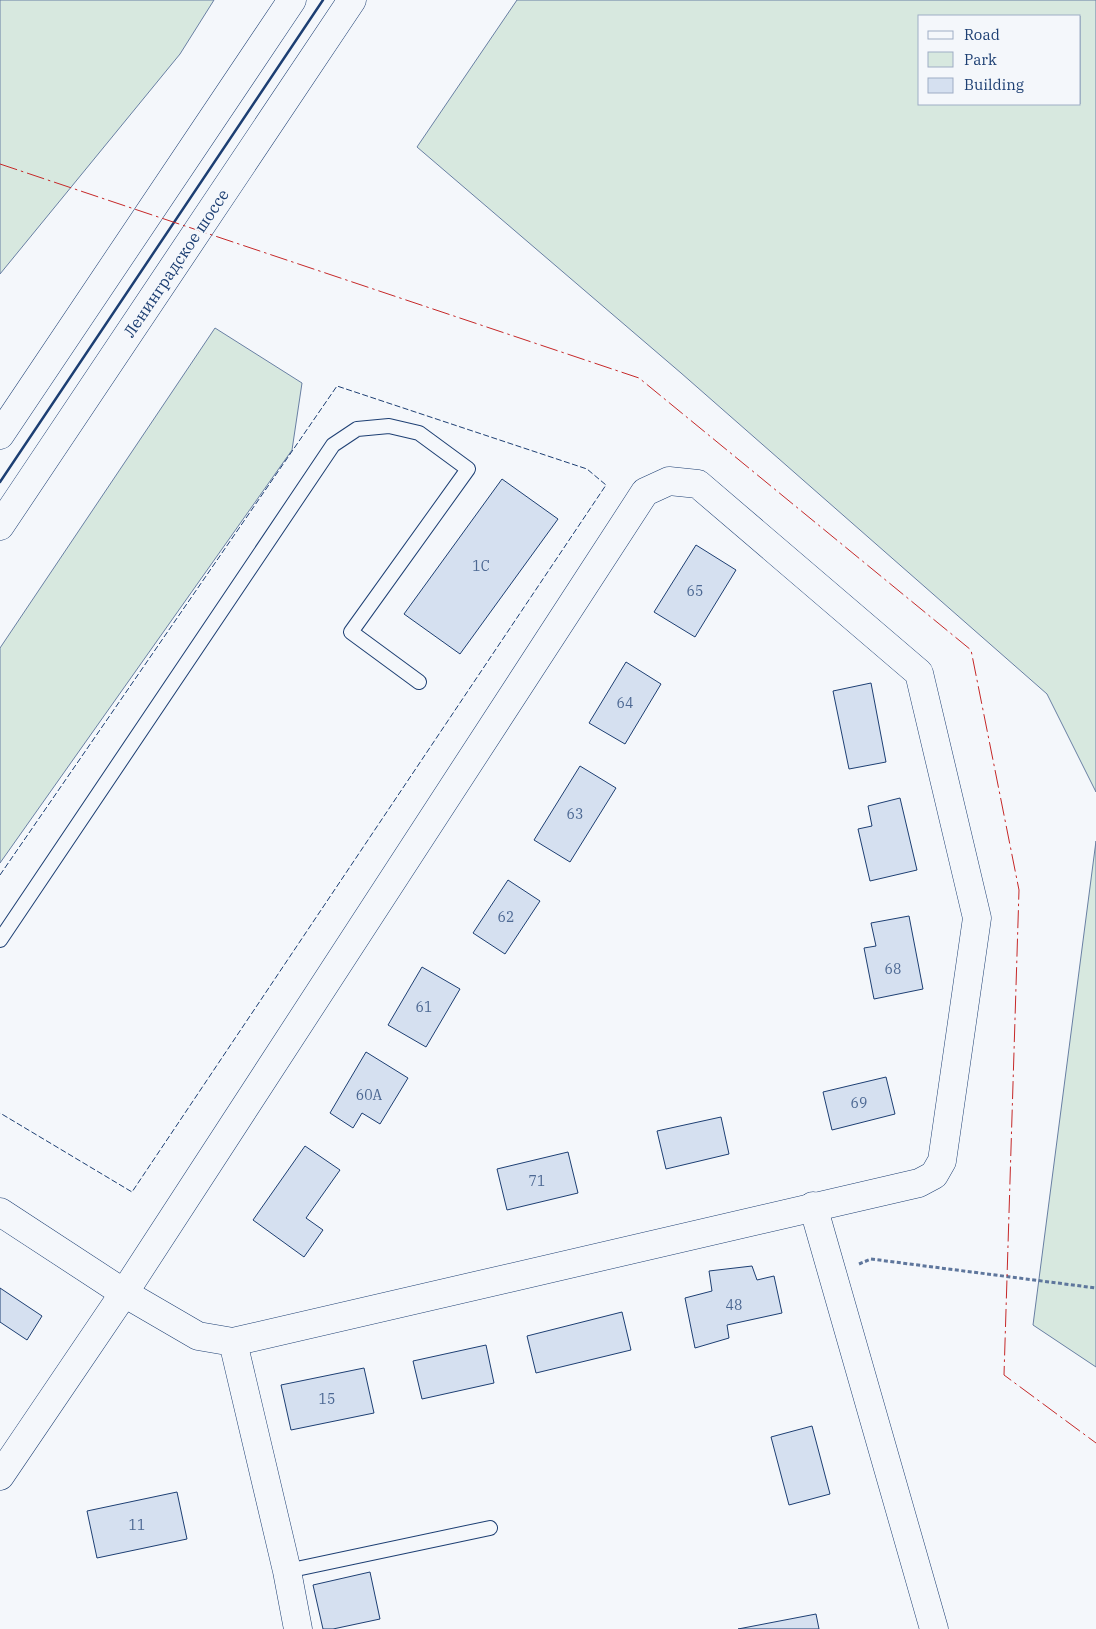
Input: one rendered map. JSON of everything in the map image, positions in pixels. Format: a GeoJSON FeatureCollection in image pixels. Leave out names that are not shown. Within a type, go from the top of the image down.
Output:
{"type":"FeatureCollection","features":[{"type":"Feature","properties":{"kind":"main road"},"geometry":{"type":"LineString","coordinates":[[0,435],[292,0]]}},
{"type":"Feature","properties":{"kind":"main road","name":"Ленинградское шоссе"},"geometry":{"type":"LineString","coordinates":[[0,526],[352,0]]}},
{"type":"Feature","properties":{"kind":"main road"},"geometry":{"type":"LineString","coordinates":[[0,1212],[124,1293],[198,1336],[233,1342],[813,1206],[919,1183],[934,1175],[942,1161],[977,918],[920,673],[698,484],[669,480],[645,492],[124,1293],[0,1476]]}},
{"type":"Feature","properties":{"kind":"main road"},"geometry":{"type":"LineString","coordinates":[[813,1206],[934,1629]]}},
{"type":"Feature","properties":{"kind":"main road"},"geometry":{"type":"LineString","coordinates":[[233,1342],[287,1571],[298,1629]]}},
{"type":"Feature","properties":{"kind":"lane"},"geometry":{"type":"LineString","coordinates":[[0,940],[332,446],[357,429],[389,426],[420,433],[468,469],[351,632],[419,682]]}},
{"type":"Feature","properties":{"kind":"lane"},"geometry":{"type":"LineString","coordinates":[[287,1571],[490,1528]]}},
{"type":"Feature","properties":{"kind":"path"},"geometry":{"type":"LineString","coordinates":[[833,1274],[871,1259],[1096,1288]]}},
{"type":"Feature","properties":{"kind":"green space"},"geometry":{"type":"Polygon","coordinates":[[[0,0],[214,0],[180,54],[0,274],[0,0]]]}},
{"type":"Feature","properties":{"kind":"green space"},"geometry":{"type":"Polygon","coordinates":[[[517,0],[1096,0],[1096,792],[1047,694],[681,373],[417,147],[517,0]]]}},
{"type":"Feature","properties":{"kind":"green space"},"geometry":{"type":"Polygon","coordinates":[[[215,328],[302,383],[292,450],[0,863],[0,648],[215,328]]]}},
{"type":"Feature","properties":{"kind":"green space"},"geometry":{"type":"Polygon","coordinates":[[[1096,841],[1096,1367],[1033,1325],[1096,841]]]}},
{"type":"Feature","properties":{"kind":"building"},"geometry":{"type":"Polygon","coordinates":[[[502,479],[558,519],[460,654],[404,614],[502,479]]]}},
{"type":"Feature","properties":{"kind":"building"},"geometry":{"type":"Polygon","coordinates":[[[696,545],[736,570],[695,637],[654,612],[696,545]]]}},
{"type":"Feature","properties":{"kind":"building"},"geometry":{"type":"Polygon","coordinates":[[[626,662],[661,684],[625,744],[589,723],[626,662]]]}},
{"type":"Feature","properties":{"kind":"building"},"geometry":{"type":"Polygon","coordinates":[[[871,683],[886,762],[849,769],[833,691],[871,683]]]}},
{"type":"Feature","properties":{"kind":"building"},"geometry":{"type":"Polygon","coordinates":[[[580,766],[616,788],[570,862],[534,840],[580,766]]]}},
{"type":"Feature","properties":{"kind":"building"},"geometry":{"type":"Polygon","coordinates":[[[900,798],[917,870],[870,881],[858,829],[872,826],[868,806],[900,798]]]}},
{"type":"Feature","properties":{"kind":"building"},"geometry":{"type":"Polygon","coordinates":[[[508,880],[540,901],[505,954],[473,933],[508,880]]]}},
{"type":"Feature","properties":{"kind":"building"},"geometry":{"type":"Polygon","coordinates":[[[909,916],[923,989],[874,999],[864,948],[876,946],[871,923],[909,916]]]}},
{"type":"Feature","properties":{"kind":"building"},"geometry":{"type":"Polygon","coordinates":[[[422,967],[460,989],[426,1047],[388,1025],[422,967]]]}},
{"type":"Feature","properties":{"kind":"building"},"geometry":{"type":"Polygon","coordinates":[[[366,1052],[408,1078],[380,1124],[362,1113],[353,1128],[330,1113],[366,1052]]]}},
{"type":"Feature","properties":{"kind":"building"},"geometry":{"type":"Polygon","coordinates":[[[886,1077],[895,1114],[832,1130],[823,1092],[886,1077]]]}},
{"type":"Feature","properties":{"kind":"building"},"geometry":{"type":"Polygon","coordinates":[[[721,1117],[729,1154],[666,1169],[657,1131],[721,1117]]]}},
{"type":"Feature","properties":{"kind":"building"},"geometry":{"type":"Polygon","coordinates":[[[305,1146],[340,1170],[306,1218],[323,1230],[304,1257],[253,1220],[305,1146]]]}},
{"type":"Feature","properties":{"kind":"building"},"geometry":{"type":"Polygon","coordinates":[[[568,1152],[578,1193],[507,1210],[497,1169],[568,1152]]]}},
{"type":"Feature","properties":{"kind":"building"},"geometry":{"type":"Polygon","coordinates":[[[752,1266],[757,1280],[774,1276],[782,1313],[727,1325],[729,1338],[695,1348],[685,1298],[712,1291],[709,1271],[752,1266]]]}},
{"type":"Feature","properties":{"kind":"building"},"geometry":{"type":"Polygon","coordinates":[[[0,1288],[42,1316],[27,1340],[0,1322],[0,1288]]]}},
{"type":"Feature","properties":{"kind":"building"},"geometry":{"type":"Polygon","coordinates":[[[622,1312],[631,1350],[536,1373],[527,1336],[622,1312]]]}},
{"type":"Feature","properties":{"kind":"building"},"geometry":{"type":"Polygon","coordinates":[[[486,1345],[494,1383],[422,1399],[413,1361],[486,1345]]]}},
{"type":"Feature","properties":{"kind":"building"},"geometry":{"type":"Polygon","coordinates":[[[364,1368],[374,1413],[291,1430],[281,1385],[364,1368]]]}},
{"type":"Feature","properties":{"kind":"building"},"geometry":{"type":"Polygon","coordinates":[[[812,1426],[830,1494],[789,1505],[771,1437],[812,1426]]]}},
{"type":"Feature","properties":{"kind":"building"},"geometry":{"type":"Polygon","coordinates":[[[177,1492],[187,1539],[97,1558],[87,1511],[177,1492]]]}},
{"type":"Feature","properties":{"kind":"building"},"geometry":{"type":"Polygon","coordinates":[[[370,1572],[380,1619],[333,1629],[323,1629],[313,1585],[370,1572]]]}},
{"type":"Feature","properties":{"kind":"building"},"geometry":{"type":"Polygon","coordinates":[[[816,1614],[819,1629],[738,1629],[816,1614]]]}},
{"type":"Feature","properties":{"kind":"fence"},"geometry":{"type":"LineString","coordinates":[[0,875],[337,386],[587,469],[606,485],[132,1192],[0,1113]]}},
{"type":"Feature","properties":{"kind":"wall"},"geometry":{"type":"LineString","coordinates":[[0,482],[323,0]]}},
{"type":"Feature","properties":{"kind":"power"},"geometry":{"type":"LineString","coordinates":[[0,164],[639,378],[971,650],[1019,890],[1004,1375],[1096,1443]]}}]}
